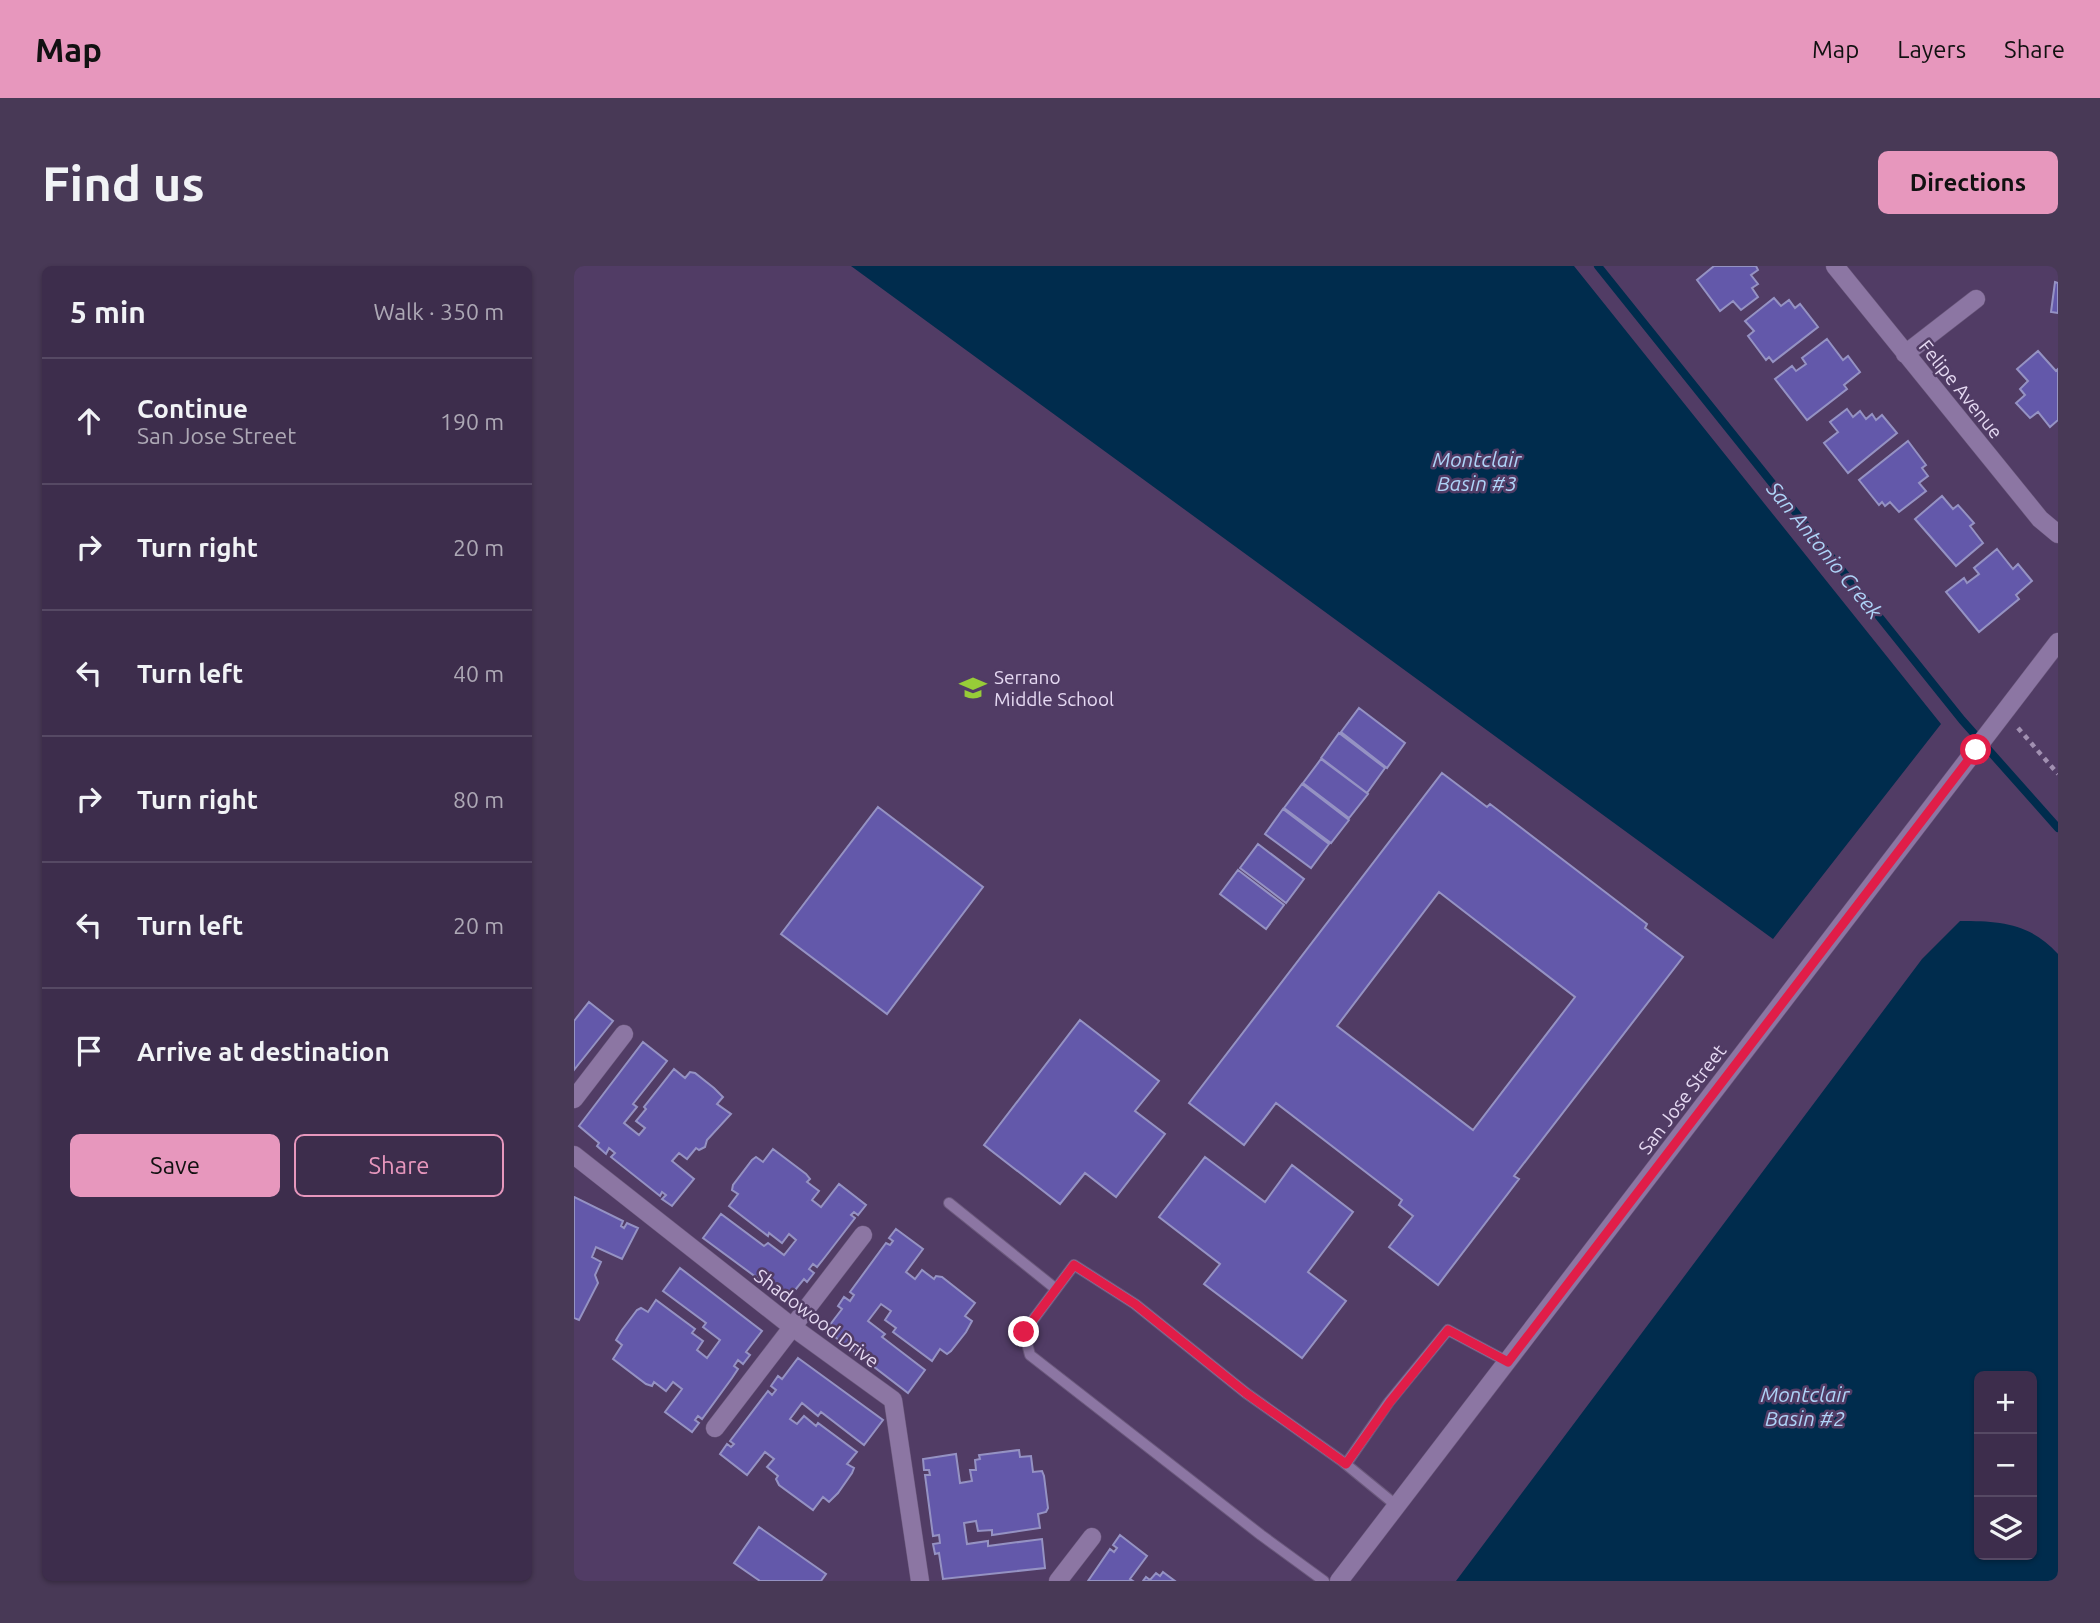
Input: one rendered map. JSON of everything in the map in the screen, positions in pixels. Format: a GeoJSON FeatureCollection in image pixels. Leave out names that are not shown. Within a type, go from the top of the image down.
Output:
{"type":"FeatureCollection","features":[{"type":"Feature","properties":{"kind":"street","name":"Felipe Avenue"},"geometry":{"type":"LineString","coordinates":[[1835,266],[2040,519],[2058,534]]}},
{"type":"Feature","properties":{"kind":"street"},"geometry":{"type":"LineString","coordinates":[[1905,354],[1976,299]]}},
{"type":"Feature","properties":{"kind":"street","name":"San Jose Street"},"geometry":{"type":"LineString","coordinates":[[1339,1581],[2058,642]]}},
{"type":"Feature","properties":{"kind":"street"},"geometry":{"type":"LineString","coordinates":[[574,1099],[624,1034]]}},
{"type":"Feature","properties":{"kind":"street","name":"Shadowood Drive"},"geometry":{"type":"LineString","coordinates":[[574,1154],[792,1326],[893,1400],[920,1581]]}},
{"type":"Feature","properties":{"kind":"street"},"geometry":{"type":"LineString","coordinates":[[715,1428],[863,1235]]}},
{"type":"Feature","properties":{"kind":"street"},"geometry":{"type":"LineString","coordinates":[[1058,1581],[1092,1537]]}},
{"type":"Feature","properties":{"kind":"lane"},"geometry":{"type":"LineString","coordinates":[[949,1203],[1056,1289]]}},
{"type":"Feature","properties":{"kind":"lane"},"geometry":{"type":"LineString","coordinates":[[1324,1581],[1030,1355],[1024,1332],[1074,1265],[1135,1304],[1246,1393],[1346,1464],[1397,1506]]}},
{"type":"Feature","properties":{"kind":"lane"},"geometry":{"type":"LineString","coordinates":[[1346,1464],[1390,1402],[1448,1330],[1508,1362]]}},
{"type":"Feature","properties":{"kind":"path"},"geometry":{"type":"LineString","coordinates":[[2018,729],[2058,774]]}},
{"type":"Feature","properties":{"kind":"water","name":"Montclair Basin #3"},"geometry":{"type":"Polygon","coordinates":[[[851,266],[1574,266],[1941,724],[1773,939],[851,266]]]}},
{"type":"Feature","properties":{"kind":"water","name":"Montclair Basin #2"},"geometry":{"type":"Polygon","coordinates":[[[1960,921],[2014,926],[2036,936],[2058,954],[2058,1581],[1456,1581],[1922,959],[1960,921]]]}},
{"type":"Feature","properties":{"kind":"building"},"geometry":{"type":"Polygon","coordinates":[[[1714,266],[1756,266],[1758,270],[1751,275],[1758,284],[1752,288],[1758,297],[1741,310],[1733,301],[1720,311],[1697,280],[1714,266]]]}},
{"type":"Feature","properties":{"kind":"building"},"geometry":{"type":"Polygon","coordinates":[[[2055,282],[2058,283],[2058,313],[2051,312],[2055,282]]]}},
{"type":"Feature","properties":{"kind":"building"},"geometry":{"type":"Polygon","coordinates":[[[1774,298],[1781,306],[1789,300],[1795,308],[1800,304],[1818,327],[1773,362],[1769,357],[1766,360],[1748,336],[1754,331],[1745,321],[1774,298]]]}},
{"type":"Feature","properties":{"kind":"building"},"geometry":{"type":"Polygon","coordinates":[[[1827,339],[1843,360],[1848,356],[1860,372],[1844,385],[1847,389],[1807,420],[1775,379],[1792,366],[1796,371],[1806,364],[1802,358],[1827,339]]]}},
{"type":"Feature","properties":{"kind":"building"},"geometry":{"type":"Polygon","coordinates":[[[2038,351],[2056,371],[2058,369],[2058,420],[2050,427],[2038,412],[2030,418],[2016,403],[2025,395],[2020,389],[2028,381],[2017,369],[2038,351]]]}},
{"type":"Feature","properties":{"kind":"building"},"geometry":{"type":"Polygon","coordinates":[[[1847,409],[1853,417],[1860,411],[1866,419],[1872,414],[1876,420],[1882,415],[1897,433],[1848,473],[1824,443],[1838,432],[1830,422],[1847,409]]]}},
{"type":"Feature","properties":{"kind":"building"},"geometry":{"type":"Polygon","coordinates":[[[1908,441],[1926,465],[1922,468],[1928,476],[1919,483],[1926,491],[1899,512],[1890,502],[1885,506],[1882,502],[1879,505],[1859,480],[1908,441]]]}},
{"type":"Feature","properties":{"kind":"building"},"geometry":{"type":"Polygon","coordinates":[[[1942,496],[1953,509],[1958,505],[1974,523],[1970,526],[1983,543],[1956,566],[1915,519],[1942,496]]]}},
{"type":"Feature","properties":{"kind":"building"},"geometry":{"type":"Polygon","coordinates":[[[1997,549],[2013,569],[2018,564],[2032,581],[2016,595],[2019,599],[1979,632],[1946,592],[1964,578],[1967,583],[1979,574],[1974,568],[1997,549]]]}},
{"type":"Feature","properties":{"kind":"building"},"geometry":{"type":"Polygon","coordinates":[[[1359,708],[1405,743],[1387,768],[1341,732],[1359,708]]]}},
{"type":"Feature","properties":{"kind":"building"},"geometry":{"type":"Polygon","coordinates":[[[1339,733],[1385,768],[1367,793],[1321,758],[1339,733]]]}},
{"type":"Feature","properties":{"kind":"building"},"geometry":{"type":"Polygon","coordinates":[[[1321,759],[1368,794],[1349,818],[1303,783],[1321,759]]]}},
{"type":"Feature","properties":{"kind":"building"},"geometry":{"type":"Polygon","coordinates":[[[1442,773],[1487,807],[1490,804],[1647,924],[1645,928],[1683,957],[1514,1176],[1519,1179],[1438,1285],[1389,1247],[1413,1216],[1399,1205],[1402,1200],[1276,1103],[1244,1145],[1189,1103],[1442,773]],[[1439,892],[1337,1026],[1473,1130],[1575,997],[1439,892]]]}},
{"type":"Feature","properties":{"kind":"building"},"geometry":{"type":"Polygon","coordinates":[[[1302,784],[1349,820],[1331,843],[1284,808],[1302,784]]]}},
{"type":"Feature","properties":{"kind":"building"},"geometry":{"type":"Polygon","coordinates":[[[878,807],[983,887],[887,1014],[781,934],[878,807]]]}},
{"type":"Feature","properties":{"kind":"building"},"geometry":{"type":"Polygon","coordinates":[[[1283,809],[1329,844],[1311,868],[1265,834],[1283,809]]]}},
{"type":"Feature","properties":{"kind":"building"},"geometry":{"type":"Polygon","coordinates":[[[1258,844],[1304,879],[1286,903],[1240,868],[1258,844]]]}},
{"type":"Feature","properties":{"kind":"building"},"geometry":{"type":"Polygon","coordinates":[[[1238,870],[1284,905],[1266,929],[1220,894],[1238,870]]]}},
{"type":"Feature","properties":{"kind":"building"},"geometry":{"type":"Polygon","coordinates":[[[589,1002],[613,1021],[574,1070],[574,1021],[589,1002]]]}},
{"type":"Feature","properties":{"kind":"building"},"geometry":{"type":"Polygon","coordinates":[[[1080,1020],[1159,1081],[1135,1111],[1165,1134],[1116,1197],[1085,1173],[1060,1204],[984,1145],[1080,1020]]]}},
{"type":"Feature","properties":{"kind":"building"},"geometry":{"type":"Polygon","coordinates":[[[643,1042],[667,1061],[633,1104],[637,1107],[624,1123],[639,1135],[645,1128],[636,1121],[674,1069],[685,1078],[690,1072],[695,1073],[714,1088],[723,1097],[717,1104],[731,1114],[707,1140],[705,1147],[699,1150],[696,1148],[687,1159],[679,1153],[672,1161],[694,1179],[672,1206],[662,1199],[666,1195],[662,1192],[660,1196],[611,1157],[615,1153],[609,1148],[606,1154],[597,1146],[599,1143],[579,1126],[643,1042]]]}},
{"type":"Feature","properties":{"kind":"building"},"geometry":{"type":"Polygon","coordinates":[[[773,1149],[806,1174],[810,1179],[807,1182],[819,1191],[812,1200],[821,1207],[839,1184],[866,1205],[858,1215],[854,1212],[851,1215],[855,1218],[825,1257],[817,1267],[813,1264],[809,1269],[814,1273],[807,1282],[804,1279],[787,1300],[703,1238],[721,1214],[764,1246],[768,1243],[784,1255],[796,1240],[789,1234],[782,1243],[769,1233],[768,1236],[729,1206],[738,1194],[732,1190],[733,1185],[752,1160],[756,1157],[763,1162],[773,1149]]]}},
{"type":"Feature","properties":{"kind":"building"},"geometry":{"type":"Polygon","coordinates":[[[1205,1157],[1265,1202],[1292,1165],[1353,1212],[1308,1272],[1346,1301],[1302,1358],[1204,1284],[1220,1264],[1159,1217],[1205,1157]]]}},
{"type":"Feature","properties":{"kind":"building"},"geometry":{"type":"Polygon","coordinates":[[[574,1197],[623,1221],[621,1226],[624,1228],[627,1223],[638,1228],[622,1259],[596,1247],[592,1257],[601,1262],[595,1275],[598,1283],[579,1320],[574,1318],[574,1197]]]}},
{"type":"Feature","properties":{"kind":"building"},"geometry":{"type":"Polygon","coordinates":[[[896,1229],[923,1249],[906,1272],[915,1279],[922,1270],[934,1279],[936,1276],[942,1277],[975,1303],[965,1316],[972,1321],[966,1332],[951,1351],[947,1354],[940,1349],[932,1361],[893,1332],[896,1328],[885,1320],[891,1311],[881,1304],[868,1321],[885,1334],[882,1337],[925,1370],[908,1393],[826,1330],[842,1309],[838,1306],[844,1297],[850,1301],[854,1295],[850,1292],[886,1243],[890,1245],[893,1241],[889,1238],[896,1229]]]}},
{"type":"Feature","properties":{"kind":"building"},"geometry":{"type":"Polygon","coordinates":[[[680,1268],[762,1331],[746,1352],[750,1355],[743,1364],[738,1360],[734,1366],[738,1369],[702,1419],[698,1416],[695,1420],[699,1423],[692,1432],[665,1412],[682,1389],[673,1382],[666,1391],[654,1382],[652,1386],[646,1384],[613,1359],[622,1345],[616,1340],[622,1330],[637,1310],[641,1308],[648,1312],[656,1300],[695,1329],[692,1333],[703,1341],[697,1350],[707,1358],[720,1340],[703,1327],[706,1323],[663,1291],[680,1268]]]}},
{"type":"Feature","properties":{"kind":"building"},"geometry":{"type":"Polygon","coordinates":[[[798,1358],[883,1420],[864,1445],[821,1412],[818,1416],[802,1403],[790,1419],[797,1424],[804,1416],[857,1452],[847,1464],[854,1468],[852,1473],[838,1493],[829,1502],[823,1497],[813,1510],[779,1485],[776,1479],[778,1476],[767,1467],[774,1459],[765,1452],[747,1475],[720,1454],[727,1444],[731,1447],[734,1444],[730,1441],[768,1391],[772,1395],[776,1390],[771,1386],[778,1376],[782,1379],[798,1358]]]}},
{"type":"Feature","properties":{"kind":"building"},"geometry":{"type":"Polygon","coordinates":[[[1019,1450],[1020,1457],[1031,1456],[1033,1472],[1042,1471],[1044,1476],[1048,1508],[1046,1512],[1038,1514],[1040,1528],[992,1535],[992,1530],[978,1531],[976,1521],[964,1523],[967,1544],[988,1541],[988,1546],[1042,1539],[1045,1568],[943,1579],[939,1553],[935,1554],[933,1544],[940,1543],[939,1535],[933,1536],[925,1475],[930,1475],[929,1470],[924,1470],[923,1459],[956,1454],[960,1483],[972,1481],[970,1470],[976,1470],[975,1460],[980,1459],[979,1455],[1019,1450]]]}},
{"type":"Feature","properties":{"kind":"building"},"geometry":{"type":"Polygon","coordinates":[[[759,1527],[826,1574],[821,1581],[760,1581],[734,1563],[759,1527]]]}},
{"type":"Feature","properties":{"kind":"building"},"geometry":{"type":"Polygon","coordinates":[[[1120,1535],[1147,1556],[1130,1579],[1133,1581],[1088,1581],[1110,1549],[1114,1552],[1117,1548],[1113,1545],[1120,1535]]]}},
{"type":"Feature","properties":{"kind":"building"},"geometry":{"type":"Polygon","coordinates":[[[1163,1572],[1175,1581],[1143,1581],[1146,1577],[1150,1580],[1156,1573],[1160,1576],[1163,1572]]]}},
{"type":"Feature","properties":{"kind":"waterway","name":"San Antonio Creek"},"geometry":{"type":"LineString","coordinates":[[1598,266],[1962,720],[2058,828]]}},
{"type":"Feature","properties":{"kind":"place","name":"Serrano Middle School"},"geometry":{"type":"Point","coordinates":[973,688]}},
{"type":"Feature","properties":{"kind":"route"},"geometry":{"type":"LineString","coordinates":[[1024,1332],[1074,1265],[1135,1304],[1246,1393],[1346,1464],[1390,1402],[1448,1330],[1508,1362],[1976,750]]}}]}
